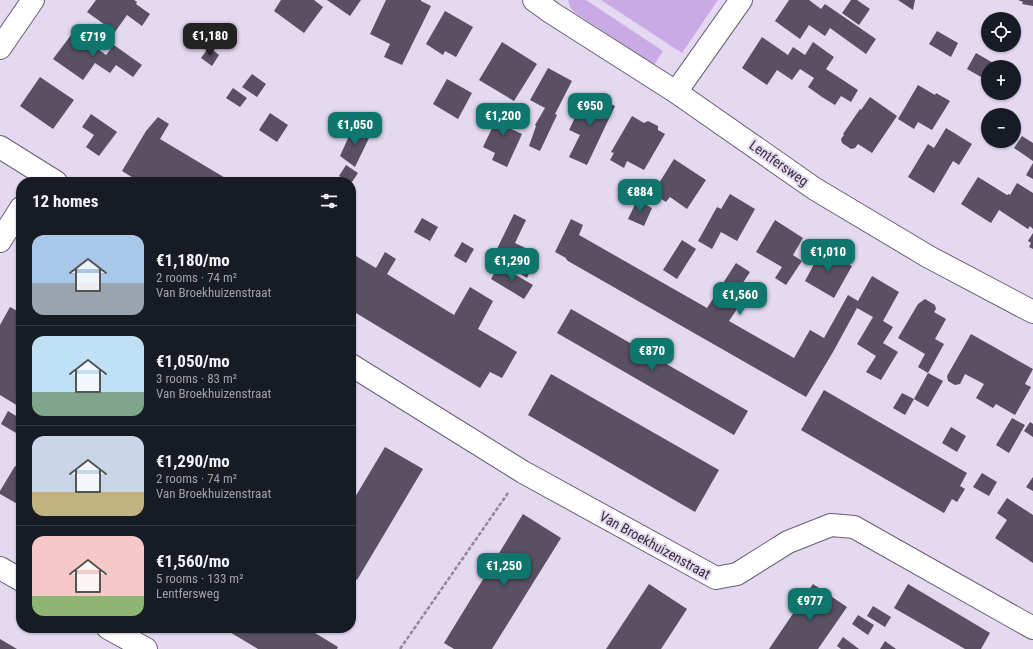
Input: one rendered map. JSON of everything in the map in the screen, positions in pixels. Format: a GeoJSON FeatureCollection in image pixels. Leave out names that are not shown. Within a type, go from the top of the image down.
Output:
{"type":"FeatureCollection","features":[{"type":"Feature","properties":{"kind":"street"},"geometry":{"type":"LineString","coordinates":[[0,48],[34,0]]}},
{"type":"Feature","properties":{"kind":"street","name":"Lentfersweg"},"geometry":{"type":"LineString","coordinates":[[534,0],[556,7],[815,189],[929,257],[1033,312]]}},
{"type":"Feature","properties":{"kind":"street"},"geometry":{"type":"LineString","coordinates":[[676,92],[741,0]]}},
{"type":"Feature","properties":{"kind":"street"},"geometry":{"type":"LineString","coordinates":[[0,147],[42,177]]}},
{"type":"Feature","properties":{"kind":"street"},"geometry":{"type":"LineString","coordinates":[[0,241],[16,216]]}},
{"type":"Feature","properties":{"kind":"street","name":"Van Broekhuizenstraat"},"geometry":{"type":"LineString","coordinates":[[356,368],[523,472],[716,578],[738,574],[788,542],[831,525],[854,527],[1033,628]]}},
{"type":"Feature","properties":{"kind":"street"},"geometry":{"type":"LineString","coordinates":[[0,568],[16,577]]}},
{"type":"Feature","properties":{"kind":"street"},"geometry":{"type":"LineString","coordinates":[[117,633],[146,649]]}},
{"type":"Feature","properties":{"kind":"path"},"geometry":{"type":"LineString","coordinates":[[400,649],[523,472]]}},
{"type":"Feature","properties":{"kind":"shaded area"},"geometry":{"type":"Polygon","coordinates":[[[568,0],[586,0],[663,51],[654,65],[574,12],[570,7],[568,0]]]}},
{"type":"Feature","properties":{"kind":"shaded area"},"geometry":{"type":"Polygon","coordinates":[[[601,0],[718,0],[682,53],[601,0]]]}},
{"type":"Feature","properties":{"kind":"building"},"geometry":{"type":"Polygon","coordinates":[[[96,0],[134,0],[137,2],[136,4],[150,14],[142,26],[127,15],[115,32],[87,12],[96,0]]]}},
{"type":"Feature","properties":{"kind":"building"},"geometry":{"type":"Polygon","coordinates":[[[281,0],[314,0],[323,7],[304,33],[274,11],[281,0]]]}},
{"type":"Feature","properties":{"kind":"building"},"geometry":{"type":"Polygon","coordinates":[[[327,0],[361,0],[350,16],[327,0]]]}},
{"type":"Feature","properties":{"kind":"building"},"geometry":{"type":"Polygon","coordinates":[[[386,0],[421,0],[431,6],[402,65],[384,57],[390,44],[370,34],[386,0]]]}},
{"type":"Feature","properties":{"kind":"building"},"geometry":{"type":"Polygon","coordinates":[[[789,0],[809,0],[821,9],[825,4],[876,39],[866,54],[830,28],[825,36],[809,25],[800,39],[775,21],[789,0]]]}},
{"type":"Feature","properties":{"kind":"building"},"geometry":{"type":"Polygon","coordinates":[[[851,0],[857,0],[870,9],[859,25],[842,13],[851,0]]]}},
{"type":"Feature","properties":{"kind":"building"},"geometry":{"type":"Polygon","coordinates":[[[898,0],[915,0],[913,10],[898,0]]]}},
{"type":"Feature","properties":{"kind":"building"},"geometry":{"type":"Polygon","coordinates":[[[1018,0],[1033,0],[1033,6],[1022,4],[1023,2],[1018,0]]]}},
{"type":"Feature","properties":{"kind":"building"},"geometry":{"type":"Polygon","coordinates":[[[445,11],[473,27],[456,57],[445,51],[443,55],[426,44],[445,11]]]}},
{"type":"Feature","properties":{"kind":"building"},"geometry":{"type":"Polygon","coordinates":[[[74,31],[106,55],[114,45],[142,65],[133,77],[116,65],[110,73],[95,63],[83,80],[53,59],[74,31]]]}},
{"type":"Feature","properties":{"kind":"building"},"geometry":{"type":"Polygon","coordinates":[[[937,31],[958,43],[951,57],[929,44],[937,31]]]}},
{"type":"Feature","properties":{"kind":"building"},"geometry":{"type":"Polygon","coordinates":[[[762,37],[788,55],[793,47],[805,55],[813,42],[834,57],[826,69],[858,90],[851,102],[841,96],[835,105],[822,97],[808,87],[814,78],[800,69],[792,80],[777,70],[767,85],[742,68],[762,37]]]}},
{"type":"Feature","properties":{"kind":"building"},"geometry":{"type":"Polygon","coordinates":[[[502,42],[537,64],[514,101],[479,80],[502,42]]]}},
{"type":"Feature","properties":{"kind":"building"},"geometry":{"type":"Polygon","coordinates":[[[209,47],[219,55],[212,66],[201,58],[209,47]]]}},
{"type":"Feature","properties":{"kind":"building"},"geometry":{"type":"Polygon","coordinates":[[[976,53],[988,60],[981,60],[981,77],[967,69],[976,53]]]}},
{"type":"Feature","properties":{"kind":"building"},"geometry":{"type":"Polygon","coordinates":[[[548,68],[572,81],[555,114],[557,115],[540,151],[529,146],[536,126],[535,125],[545,108],[530,100],[548,68]]]}},
{"type":"Feature","properties":{"kind":"building"},"geometry":{"type":"Polygon","coordinates":[[[252,74],[266,84],[257,97],[242,87],[252,74]]]}},
{"type":"Feature","properties":{"kind":"building"},"geometry":{"type":"Polygon","coordinates":[[[40,77],[74,100],[53,129],[20,106],[40,77]]]}},
{"type":"Feature","properties":{"kind":"building"},"geometry":{"type":"Polygon","coordinates":[[[447,79],[472,93],[458,119],[433,104],[447,79]]]}},
{"type":"Feature","properties":{"kind":"building"},"geometry":{"type":"Polygon","coordinates":[[[918,85],[935,95],[936,93],[950,101],[932,130],[918,122],[914,129],[898,119],[918,85]]]}},
{"type":"Feature","properties":{"kind":"building"},"geometry":{"type":"Polygon","coordinates":[[[233,88],[247,98],[240,107],[226,98],[233,88]]]}},
{"type":"Feature","properties":{"kind":"building"},"geometry":{"type":"Polygon","coordinates":[[[587,93],[615,106],[587,165],[569,157],[580,135],[569,130],[587,93]]]}},
{"type":"Feature","properties":{"kind":"building"},"geometry":{"type":"Polygon","coordinates":[[[870,97],[897,116],[872,153],[858,144],[855,148],[851,149],[842,143],[841,139],[860,109],[861,110],[870,97]]]}},
{"type":"Feature","properties":{"kind":"building"},"geometry":{"type":"Polygon","coordinates":[[[504,103],[516,108],[507,127],[522,134],[507,167],[492,160],[495,153],[483,147],[504,103]]]}},
{"type":"Feature","properties":{"kind":"building"},"geometry":{"type":"Polygon","coordinates":[[[270,113],[288,125],[277,142],[259,130],[270,113]]]}},
{"type":"Feature","properties":{"kind":"building"},"geometry":{"type":"Polygon","coordinates":[[[91,114],[117,132],[99,156],[86,147],[94,135],[82,127],[91,114]]]}},
{"type":"Feature","properties":{"kind":"building"},"geometry":{"type":"Polygon","coordinates":[[[632,116],[644,123],[648,121],[658,126],[658,130],[665,134],[644,170],[627,161],[624,168],[610,160],[614,153],[611,152],[632,116]]]}},
{"type":"Feature","properties":{"kind":"building"},"geometry":{"type":"Polygon","coordinates":[[[158,117],[169,124],[160,139],[224,177],[132,177],[122,171],[146,131],[158,117]]]}},
{"type":"Feature","properties":{"kind":"building"},"geometry":{"type":"Polygon","coordinates":[[[354,125],[370,136],[355,167],[340,156],[354,125]]]}},
{"type":"Feature","properties":{"kind":"building"},"geometry":{"type":"Polygon","coordinates":[[[946,128],[972,144],[959,165],[953,161],[934,193],[908,177],[928,144],[934,148],[946,128]]]}},
{"type":"Feature","properties":{"kind":"building"},"geometry":{"type":"Polygon","coordinates":[[[1022,136],[1033,143],[1033,161],[1014,148],[1021,148],[1022,136]]]}},
{"type":"Feature","properties":{"kind":"building"},"geometry":{"type":"Polygon","coordinates":[[[674,159],[706,180],[687,209],[670,197],[666,202],[655,195],[658,190],[656,188],[674,159]]]}},
{"type":"Feature","properties":{"kind":"building"},"geometry":{"type":"Polygon","coordinates":[[[1033,163],[1033,179],[1026,175],[1033,163]]]}},
{"type":"Feature","properties":{"kind":"building"},"geometry":{"type":"Polygon","coordinates":[[[346,165],[358,173],[355,177],[339,176],[346,165]]]}},
{"type":"Feature","properties":{"kind":"building"},"geometry":{"type":"Polygon","coordinates":[[[978,177],[1007,195],[1010,195],[1017,183],[1033,193],[1033,229],[1030,226],[1028,229],[999,210],[991,223],[961,204],[978,177]]]}},
{"type":"Feature","properties":{"kind":"building"},"geometry":{"type":"Polygon","coordinates":[[[730,194],[755,209],[737,241],[721,232],[712,249],[698,241],[717,207],[721,209],[730,194]]]}},
{"type":"Feature","properties":{"kind":"building"},"geometry":{"type":"Polygon","coordinates":[[[637,200],[652,208],[644,226],[628,219],[637,200]]]}},
{"type":"Feature","properties":{"kind":"building"},"geometry":{"type":"Polygon","coordinates":[[[514,214],[526,220],[515,243],[538,254],[527,278],[493,257],[514,214]]]}},
{"type":"Feature","properties":{"kind":"building"},"geometry":{"type":"Polygon","coordinates":[[[422,218],[438,227],[430,241],[414,232],[422,218]]]}},
{"type":"Feature","properties":{"kind":"building"},"geometry":{"type":"Polygon","coordinates":[[[571,219],[583,225],[579,235],[707,308],[736,263],[750,272],[729,304],[737,309],[729,321],[794,358],[810,330],[824,338],[848,295],[858,301],[872,276],[899,292],[883,321],[893,327],[883,343],[898,352],[881,380],[866,372],[876,356],[857,344],[873,317],[857,308],[806,397],[568,261],[566,258],[555,252],[571,219]]]}},
{"type":"Feature","properties":{"kind":"building"},"geometry":{"type":"Polygon","coordinates":[[[775,220],[803,238],[793,255],[802,261],[786,285],[775,278],[782,267],[756,252],[775,220]]]}},
{"type":"Feature","properties":{"kind":"building"},"geometry":{"type":"Polygon","coordinates":[[[1033,233],[1033,249],[1029,247],[1031,243],[1028,241],[1033,233]]]}},
{"type":"Feature","properties":{"kind":"building"},"geometry":{"type":"Polygon","coordinates":[[[682,240],[696,249],[677,279],[663,270],[682,240]]]}},
{"type":"Feature","properties":{"kind":"building"},"geometry":{"type":"Polygon","coordinates":[[[462,242],[474,249],[466,263],[454,256],[462,242]]]}},
{"type":"Feature","properties":{"kind":"building"},"geometry":{"type":"Polygon","coordinates":[[[822,249],[852,266],[834,298],[805,281],[822,249]]]}},
{"type":"Feature","properties":{"kind":"building"},"geometry":{"type":"Polygon","coordinates":[[[385,252],[396,259],[387,274],[454,315],[470,287],[493,301],[478,329],[517,352],[502,378],[490,372],[480,388],[356,313],[356,256],[376,268],[385,252]]]}},
{"type":"Feature","properties":{"kind":"building"},"geometry":{"type":"Polygon","coordinates":[[[499,265],[533,285],[524,299],[491,279],[499,265]]]}},
{"type":"Feature","properties":{"kind":"building"},"geometry":{"type":"Polygon","coordinates":[[[925,299],[935,305],[936,309],[934,312],[946,319],[935,339],[944,344],[928,373],[918,367],[925,354],[898,338],[918,304],[925,299]]]}},
{"type":"Feature","properties":{"kind":"building"},"geometry":{"type":"Polygon","coordinates":[[[10,307],[16,310],[16,405],[0,395],[0,325],[10,307]]]}},
{"type":"Feature","properties":{"kind":"building"},"geometry":{"type":"Polygon","coordinates":[[[571,309],[748,411],[734,435],[557,333],[571,309]]]}},
{"type":"Feature","properties":{"kind":"building"},"geometry":{"type":"Polygon","coordinates":[[[971,334],[1033,369],[1025,384],[1031,387],[1015,415],[996,404],[993,408],[976,398],[984,384],[965,374],[960,384],[955,385],[948,381],[947,376],[971,334]]]}},
{"type":"Feature","properties":{"kind":"building"},"geometry":{"type":"Polygon","coordinates":[[[928,373],[943,381],[928,407],[914,399],[928,373]]]}},
{"type":"Feature","properties":{"kind":"building"},"geometry":{"type":"Polygon","coordinates":[[[551,374],[719,470],[695,512],[528,415],[551,374]]]}},
{"type":"Feature","properties":{"kind":"building"},"geometry":{"type":"Polygon","coordinates":[[[824,390],[967,473],[960,486],[965,489],[957,502],[952,499],[944,513],[801,430],[824,390]]]}},
{"type":"Feature","properties":{"kind":"building"},"geometry":{"type":"Polygon","coordinates":[[[902,393],[914,399],[905,415],[893,408],[902,393]]]}},
{"type":"Feature","properties":{"kind":"building"},"geometry":{"type":"Polygon","coordinates":[[[8,411],[16,416],[16,433],[1,424],[8,411]]]}},
{"type":"Feature","properties":{"kind":"building"},"geometry":{"type":"Polygon","coordinates":[[[1012,418],[1025,425],[1009,453],[996,445],[1012,418]]]}},
{"type":"Feature","properties":{"kind":"building"},"geometry":{"type":"Polygon","coordinates":[[[1030,422],[1033,424],[1033,437],[1024,431],[1030,422]]]}},
{"type":"Feature","properties":{"kind":"building"},"geometry":{"type":"Polygon","coordinates":[[[951,427],[966,436],[957,452],[942,443],[951,427]]]}},
{"type":"Feature","properties":{"kind":"building"},"geometry":{"type":"Polygon","coordinates":[[[385,447],[423,469],[357,580],[356,579],[356,496],[385,447]]]}},
{"type":"Feature","properties":{"kind":"building"},"geometry":{"type":"Polygon","coordinates":[[[16,466],[16,503],[0,494],[0,491],[16,466]]]}},
{"type":"Feature","properties":{"kind":"building"},"geometry":{"type":"Polygon","coordinates":[[[982,473],[997,482],[989,496],[973,487],[982,473]]]}},
{"type":"Feature","properties":{"kind":"building"},"geometry":{"type":"Polygon","coordinates":[[[1033,477],[1033,491],[1026,487],[1033,477]]]}},
{"type":"Feature","properties":{"kind":"building"},"geometry":{"type":"Polygon","coordinates":[[[1007,498],[1033,515],[1033,563],[995,538],[1007,520],[997,513],[1007,498]]]}},
{"type":"Feature","properties":{"kind":"building"},"geometry":{"type":"Polygon","coordinates":[[[523,514],[561,538],[492,649],[454,649],[444,643],[523,514]]]}},
{"type":"Feature","properties":{"kind":"building"},"geometry":{"type":"Polygon","coordinates":[[[649,584],[687,609],[661,649],[606,649],[649,584]]]}},
{"type":"Feature","properties":{"kind":"building"},"geometry":{"type":"Polygon","coordinates":[[[813,584],[847,607],[818,649],[769,649],[813,584]]]}},
{"type":"Feature","properties":{"kind":"building"},"geometry":{"type":"Polygon","coordinates":[[[908,584],[990,633],[981,649],[965,649],[894,608],[908,584]]]}},
{"type":"Feature","properties":{"kind":"building"},"geometry":{"type":"Polygon","coordinates":[[[873,606],[891,617],[885,627],[867,616],[873,606]]]}},
{"type":"Feature","properties":{"kind":"building"},"geometry":{"type":"Polygon","coordinates":[[[858,615],[874,625],[868,635],[852,624],[858,615]]]}},
{"type":"Feature","properties":{"kind":"building"},"geometry":{"type":"Polygon","coordinates":[[[231,633],[315,633],[338,647],[337,649],[258,649],[231,633]]]}},
{"type":"Feature","properties":{"kind":"building"},"geometry":{"type":"Polygon","coordinates":[[[843,637],[859,649],[841,649],[837,646],[843,637]]]}},
{"type":"Feature","properties":{"kind":"building"},"geometry":{"type":"Polygon","coordinates":[[[0,639],[17,649],[0,649],[0,639]]]}},
{"type":"Feature","properties":{"kind":"building"},"geometry":{"type":"Polygon","coordinates":[[[885,641],[896,649],[880,649],[885,641]]]}}]}
